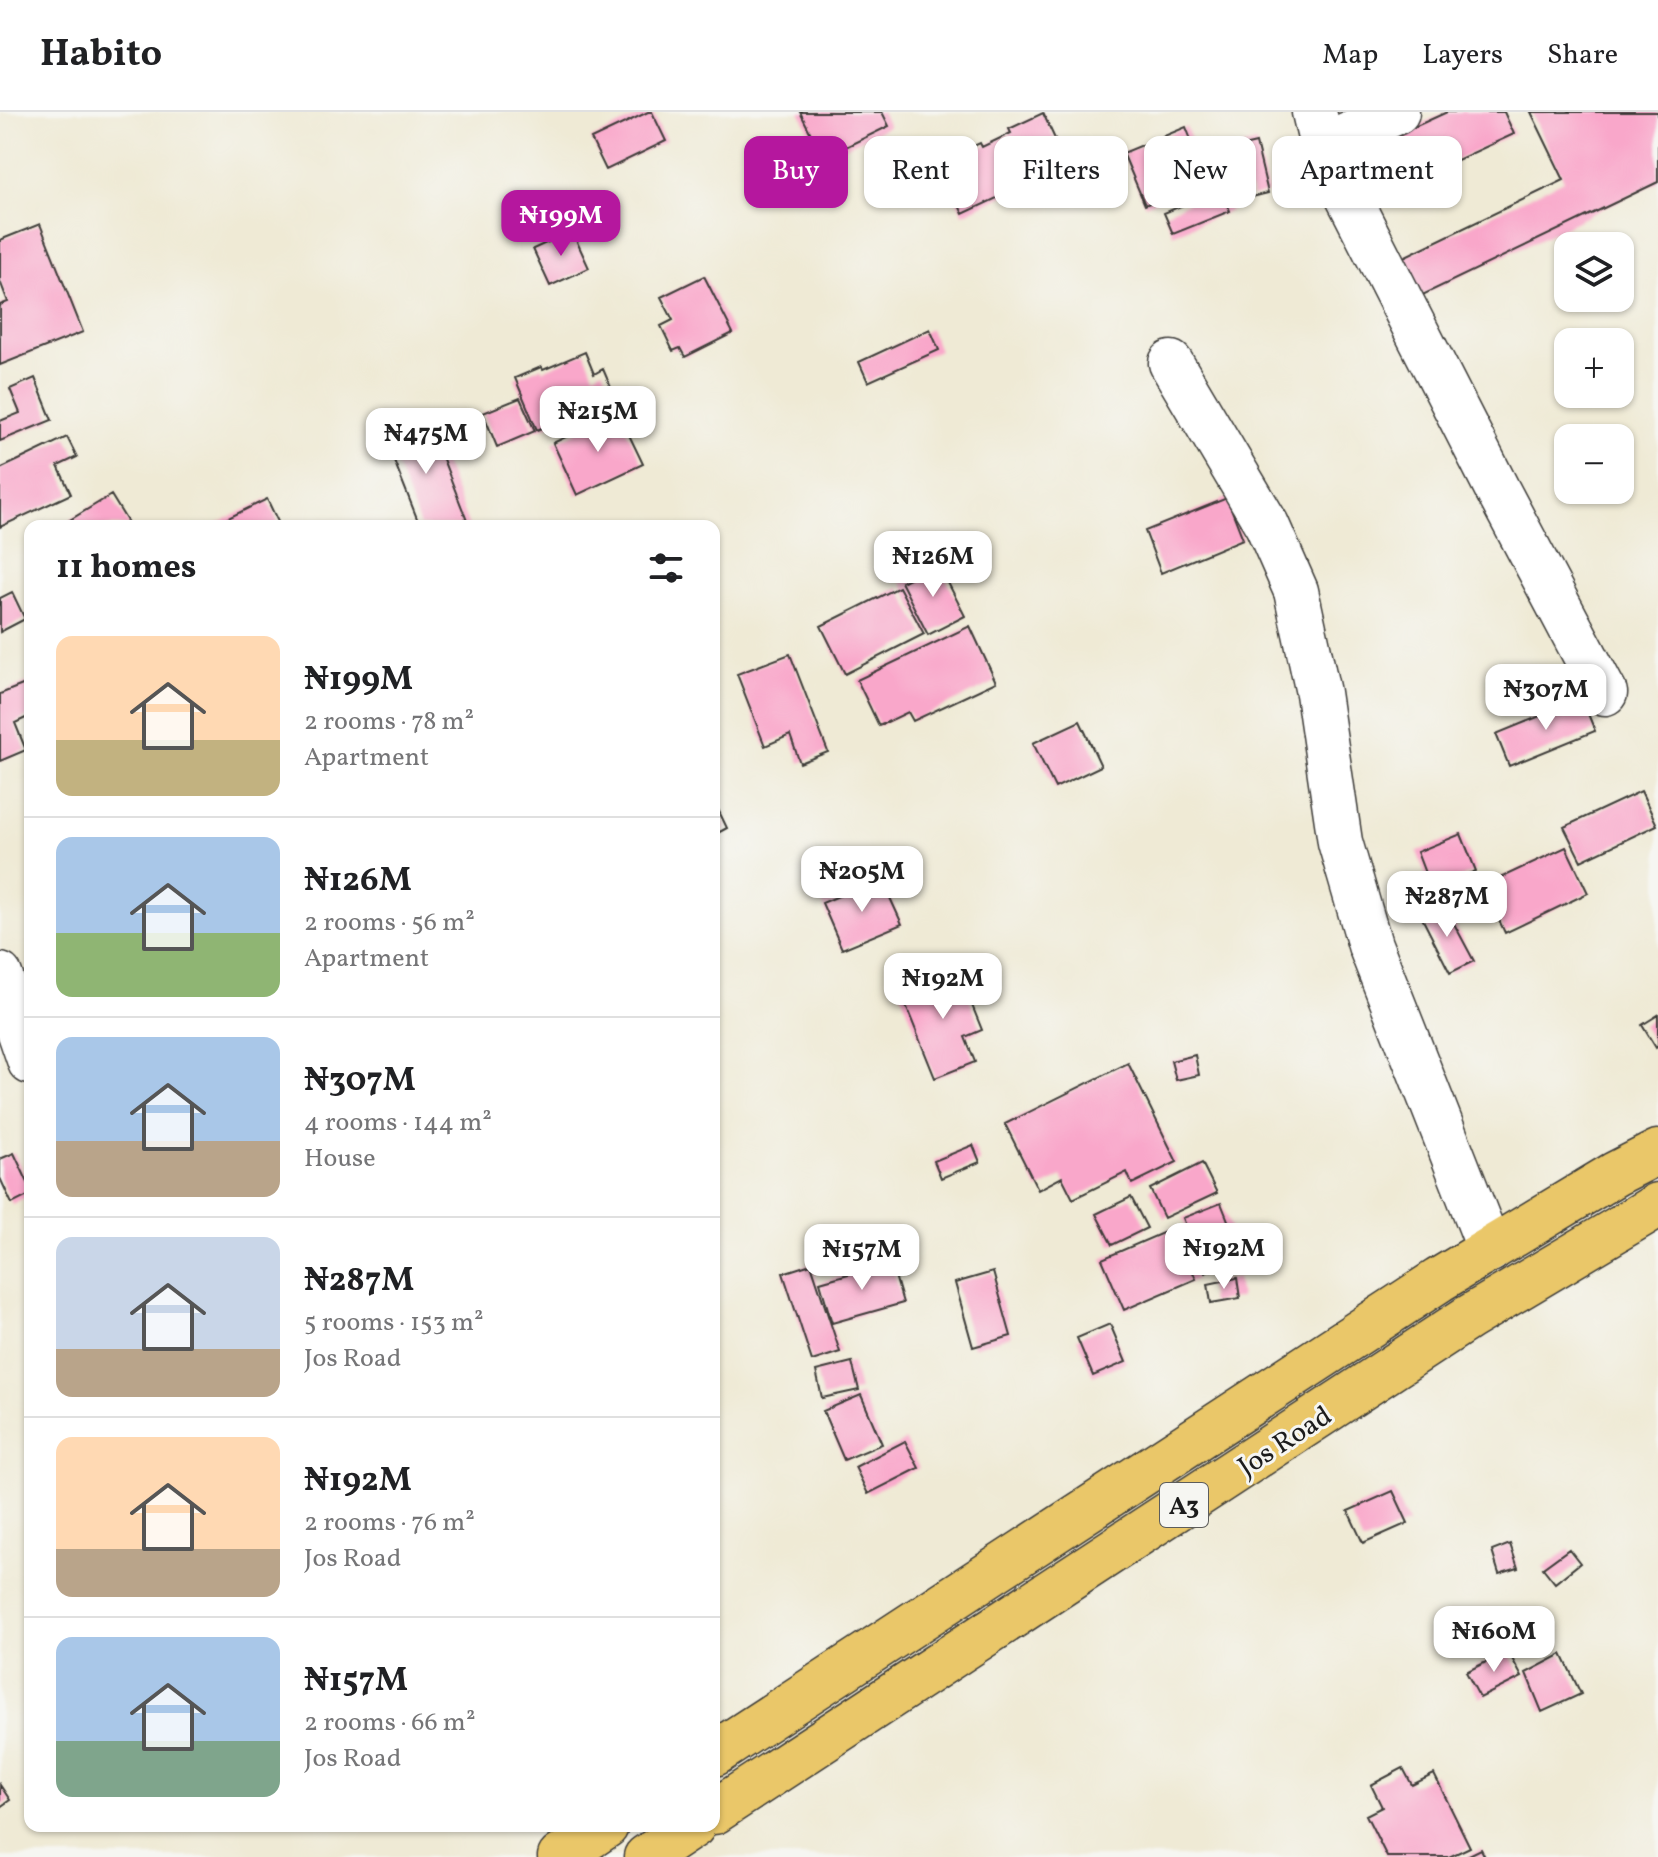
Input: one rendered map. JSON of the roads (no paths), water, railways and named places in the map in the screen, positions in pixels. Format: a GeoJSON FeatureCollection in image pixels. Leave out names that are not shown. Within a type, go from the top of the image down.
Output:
{"type":"FeatureCollection","features":[{"type":"Feature","properties":{"kind":"highway","name":"Jos Road"},"geometry":{"type":"LineString","coordinates":[[720,1750],[1439,1280],[1615,1174],[1658,1152]]}},
{"type":"Feature","properties":{"kind":"highway","name":"Jos Road"},"geometry":{"type":"LineString","coordinates":[[720,1808],[1468,1318],[1658,1205]]}},
{"type":"Feature","properties":{"kind":"highway"},"geometry":{"type":"LineString","coordinates":[[560,1857],[597,1832]]}},
{"type":"Feature","properties":{"kind":"highway"},"geometry":{"type":"LineString","coordinates":[[646,1857],[684,1832]]}},
{"type":"Feature","properties":{"kind":"street"},"geometry":{"type":"LineString","coordinates":[[1397,112],[1318,129],[1498,491],[1605,693]]}},
{"type":"Feature","properties":{"kind":"street"},"geometry":{"type":"LineString","coordinates":[[1171,363],[1267,525],[1296,591],[1318,693],[1340,842],[1370,945],[1490,1250]]}},
{"type":"Feature","properties":{"kind":"street"},"geometry":{"type":"LineString","coordinates":[[0,975],[24,1045]]}}]}
